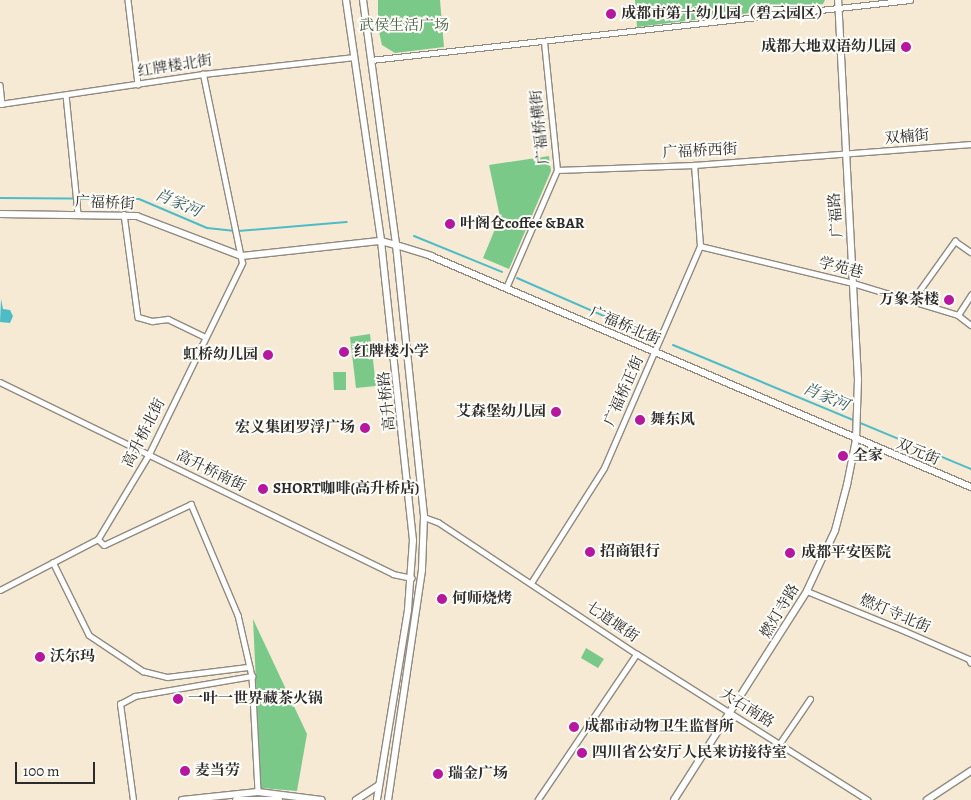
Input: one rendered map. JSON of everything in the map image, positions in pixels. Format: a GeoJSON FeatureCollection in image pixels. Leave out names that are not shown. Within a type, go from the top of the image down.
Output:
{"type":"FeatureCollection","features":[{"type":"Feature","properties":{"kind":"main road","name":"高升桥路"},"geometry":{"type":"LineString","coordinates":[[346,0],[381,241],[408,478],[413,540],[412,578],[377,800]]}},
{"type":"Feature","properties":{"kind":"main road","name":"高升桥路"},"geometry":{"type":"LineString","coordinates":[[363,0],[396,245],[424,517],[422,570],[388,800]]}},
{"type":"Feature","properties":{"kind":"main road","name":"广福路"},"geometry":{"type":"LineString","coordinates":[[838,3],[853,283],[858,407],[857,428]]}},
{"type":"Feature","properties":{"kind":"main road","name":"广福桥街"},"geometry":{"type":"LineString","coordinates":[[0,214],[124,214],[152,220],[242,256],[381,241]]}},
{"type":"Feature","properties":{"kind":"main road","name":"广福桥北街"},"geometry":{"type":"LineString","coordinates":[[381,241],[430,256],[856,440]]}},
{"type":"Feature","properties":{"kind":"main road","name":"燃灯寺路"},"geometry":{"type":"LineString","coordinates":[[674,800],[807,591],[835,531],[856,440],[857,428]]}},
{"type":"Feature","properties":{"kind":"main road","name":"双元街"},"geometry":{"type":"LineString","coordinates":[[856,440],[971,487]]}},
{"type":"Feature","properties":{"kind":"main road"},"geometry":{"type":"LineString","coordinates":[[927,800],[971,771]]}},
{"type":"Feature","properties":{"kind":"main road"},"geometry":{"type":"LineString","coordinates":[[356,800],[379,785]]}},
{"type":"Feature","properties":{"kind":"main road"},"geometry":{"type":"LineString","coordinates":[[390,785],[393,800]]}},
{"type":"Feature","properties":{"kind":"main road"},"geometry":{"type":"LineString","coordinates":[[182,800],[258,792],[322,800]]}},
{"type":"Feature","properties":{"kind":"main road"},"geometry":{"type":"LineString","coordinates":[[236,800],[279,800]]}},
{"type":"Feature","properties":{"kind":"street"},"geometry":{"type":"LineString","coordinates":[[128,0],[138,84]]}},
{"type":"Feature","properties":{"kind":"street"},"geometry":{"type":"LineString","coordinates":[[371,60],[544,43],[838,3],[910,0]]}},
{"type":"Feature","properties":{"kind":"street","name":"广福桥横街"},"geometry":{"type":"LineString","coordinates":[[506,288],[557,170],[544,43]]}},
{"type":"Feature","properties":{"kind":"street","name":"红牌楼北街"},"geometry":{"type":"LineString","coordinates":[[1,104],[66,96],[203,74],[354,58]]}},
{"type":"Feature","properties":{"kind":"street"},"geometry":{"type":"LineString","coordinates":[[203,74],[242,256]]}},
{"type":"Feature","properties":{"kind":"street"},"geometry":{"type":"LineString","coordinates":[[0,85],[1,104]]}},
{"type":"Feature","properties":{"kind":"street"},"geometry":{"type":"LineString","coordinates":[[66,96],[78,214]]}},
{"type":"Feature","properties":{"kind":"street","name":"双楠街"},"geometry":{"type":"LineString","coordinates":[[845,154],[971,144]]}},
{"type":"Feature","properties":{"kind":"street","name":"广福桥西街"},"geometry":{"type":"LineString","coordinates":[[557,170],[694,164],[845,154]]}},
{"type":"Feature","properties":{"kind":"street","name":"广福桥正街"},"geometry":{"type":"LineString","coordinates":[[531,583],[594,488],[700,246],[694,164]]}},
{"type":"Feature","properties":{"kind":"street"},"geometry":{"type":"LineString","coordinates":[[124,214],[138,316],[152,321],[168,319],[205,337]]}},
{"type":"Feature","properties":{"kind":"street"},"geometry":{"type":"LineString","coordinates":[[912,301],[955,241],[971,252]]}},
{"type":"Feature","properties":{"kind":"street","name":"学苑巷"},"geometry":{"type":"LineString","coordinates":[[700,246],[853,283],[958,315],[971,325]]}},
{"type":"Feature","properties":{"kind":"street","name":"高升桥北街"},"geometry":{"type":"LineString","coordinates":[[98,538],[149,454],[242,256]]}},
{"type":"Feature","properties":{"kind":"street"},"geometry":{"type":"LineString","coordinates":[[958,315],[971,295]]}},
{"type":"Feature","properties":{"kind":"street","name":"高升桥南街"},"geometry":{"type":"LineString","coordinates":[[0,382],[393,574],[412,578]]}},
{"type":"Feature","properties":{"kind":"street"},"geometry":{"type":"LineString","coordinates":[[0,590],[98,538],[104,545],[191,504],[238,615],[252,676],[258,792]]}},
{"type":"Feature","properties":{"kind":"street","name":"七道堰街"},"geometry":{"type":"LineString","coordinates":[[424,517],[438,522],[637,654],[538,800]]}},
{"type":"Feature","properties":{"kind":"street"},"geometry":{"type":"LineString","coordinates":[[53,562],[89,635],[143,671],[167,677],[249,667]]}},
{"type":"Feature","properties":{"kind":"street","name":"燃灯寺北街"},"geometry":{"type":"LineString","coordinates":[[807,591],[970,660]]}},
{"type":"Feature","properties":{"kind":"street","name":"大石南路"},"geometry":{"type":"LineString","coordinates":[[637,654],[868,800]]}},
{"type":"Feature","properties":{"kind":"street"},"geometry":{"type":"LineString","coordinates":[[133,800],[120,704],[135,696],[252,676]]}},
{"type":"Feature","properties":{"kind":"street"},"geometry":{"type":"LineString","coordinates":[[780,744],[810,699]]}},
{"type":"Feature","properties":{"kind":"green space","name":"武侯生活广场"},"geometry":{"type":"Polygon","coordinates":[[[378,0],[440,0],[444,47],[395,53],[382,45],[378,27],[378,0]]]}},
{"type":"Feature","properties":{"kind":"green space"},"geometry":{"type":"Polygon","coordinates":[[[635,0],[825,0],[823,4],[637,27],[635,0]]]}},
{"type":"Feature","properties":{"kind":"green space"},"geometry":{"type":"Polygon","coordinates":[[[549,156],[551,171],[509,269],[483,258],[500,217],[489,165],[549,156]]]}},
{"type":"Feature","properties":{"kind":"green space"},"geometry":{"type":"Polygon","coordinates":[[[370,334],[376,386],[356,388],[350,337],[370,334]]]}},
{"type":"Feature","properties":{"kind":"green space"},"geometry":{"type":"Polygon","coordinates":[[[333,372],[346,372],[346,390],[334,390],[333,372]]]}},
{"type":"Feature","properties":{"kind":"green space"},"geometry":{"type":"Polygon","coordinates":[[[253,619],[307,734],[297,791],[261,788],[253,619]]]}},
{"type":"Feature","properties":{"kind":"green space"},"geometry":{"type":"Polygon","coordinates":[[[586,648],[604,659],[598,668],[581,658],[586,648]]]}},
{"type":"Feature","properties":{"kind":"water"},"geometry":{"type":"Polygon","coordinates":[[[1,299],[3,309],[10,310],[13,316],[10,323],[0,322],[1,299]]]}},
{"type":"Feature","properties":{"kind":"waterway","name":"肖家河"},"geometry":{"type":"LineString","coordinates":[[0,198],[139,199],[207,228],[238,231],[347,222]]}},
{"type":"Feature","properties":{"kind":"waterway","name":"肖家河"},"geometry":{"type":"LineString","coordinates":[[414,236],[502,272]]}},
{"type":"Feature","properties":{"kind":"waterway","name":"肖家河"},"geometry":{"type":"LineString","coordinates":[[517,278],[643,333]]}},
{"type":"Feature","properties":{"kind":"waterway","name":"肖家河"},"geometry":{"type":"LineString","coordinates":[[673,345],[971,469]]}},
{"type":"Feature","properties":{"kind":"place","name":"成都市第十幼儿园（碧云园区）"},"geometry":{"type":"Point","coordinates":[611,14]}},
{"type":"Feature","properties":{"kind":"place","name":"成都大地双语幼儿园"},"geometry":{"type":"Point","coordinates":[906,47]}},
{"type":"Feature","properties":{"kind":"place","name":"叶阁仓coffee &BAR"},"geometry":{"type":"Point","coordinates":[450,224]}},
{"type":"Feature","properties":{"kind":"place","name":"万象茶楼"},"geometry":{"type":"Point","coordinates":[949,300]}},
{"type":"Feature","properties":{"kind":"place","name":"红牌楼小学"},"geometry":{"type":"Point","coordinates":[344,352]}},
{"type":"Feature","properties":{"kind":"place","name":"虹桥幼儿园"},"geometry":{"type":"Point","coordinates":[268,355]}},
{"type":"Feature","properties":{"kind":"place","name":"艾森堡幼儿园"},"geometry":{"type":"Point","coordinates":[556,412]}},
{"type":"Feature","properties":{"kind":"place","name":"舞东风"},"geometry":{"type":"Point","coordinates":[640,420]}},
{"type":"Feature","properties":{"kind":"place","name":"宏义集团罗浮广场"},"geometry":{"type":"Point","coordinates":[365,428]}},
{"type":"Feature","properties":{"kind":"place","name":"全家"},"geometry":{"type":"Point","coordinates":[843,456]}},
{"type":"Feature","properties":{"kind":"place","name":"SHORT咖啡(高升桥店)"},"geometry":{"type":"Point","coordinates":[263,489]}},
{"type":"Feature","properties":{"kind":"place","name":"招商银行"},"geometry":{"type":"Point","coordinates":[590,552]}},
{"type":"Feature","properties":{"kind":"place","name":"成都平安医院"},"geometry":{"type":"Point","coordinates":[790,553]}},
{"type":"Feature","properties":{"kind":"place","name":"何师烧烤"},"geometry":{"type":"Point","coordinates":[442,599]}},
{"type":"Feature","properties":{"kind":"place","name":"沃尔玛"},"geometry":{"type":"Point","coordinates":[40,657]}},
{"type":"Feature","properties":{"kind":"place","name":"一叶一世界藏茶火锅"},"geometry":{"type":"Point","coordinates":[178,699]}},
{"type":"Feature","properties":{"kind":"place","name":"成都市动物卫生监督所"},"geometry":{"type":"Point","coordinates":[574,727]}},
{"type":"Feature","properties":{"kind":"place","name":"四川省公安厅人民来访接待室"},"geometry":{"type":"Point","coordinates":[582,753]}},
{"type":"Feature","properties":{"kind":"place","name":"麦当劳"},"geometry":{"type":"Point","coordinates":[185,771]}},
{"type":"Feature","properties":{"kind":"place","name":"瑞金广场"},"geometry":{"type":"Point","coordinates":[438,774]}}]}
